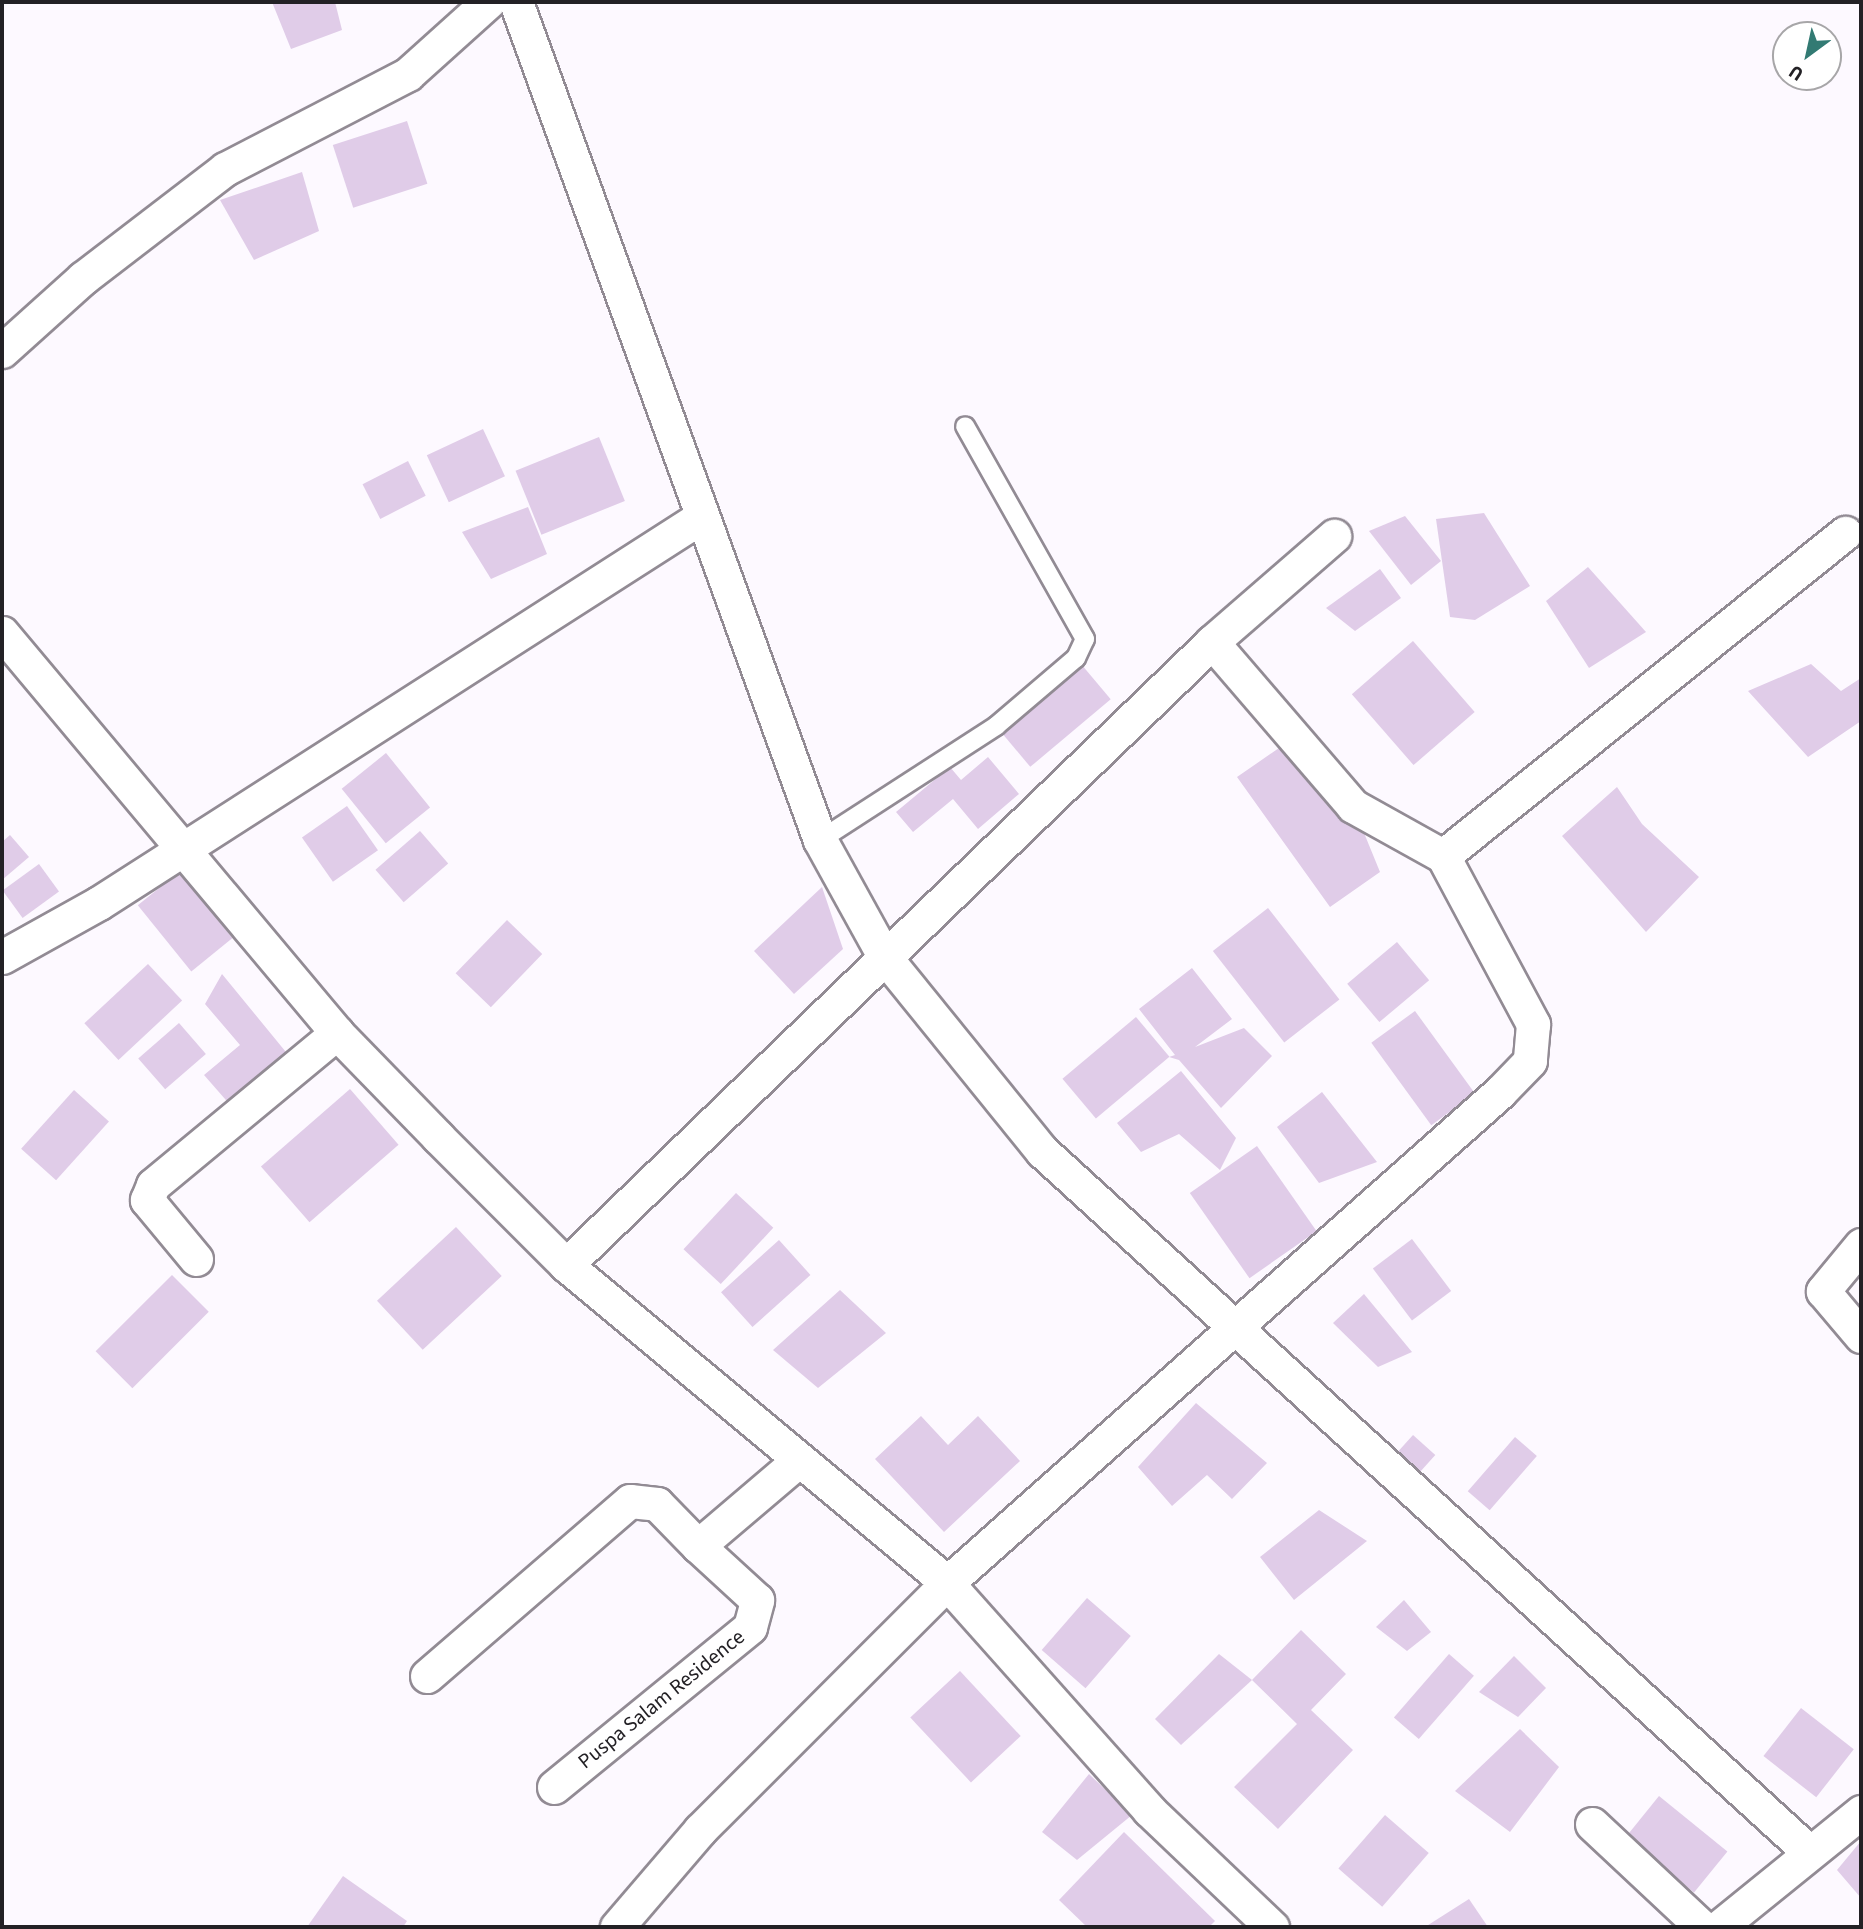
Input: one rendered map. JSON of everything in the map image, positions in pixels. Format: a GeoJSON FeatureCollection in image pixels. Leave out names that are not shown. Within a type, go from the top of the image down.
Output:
{"type":"FeatureCollection","features":[{"type":"Feature","properties":{"kind":"street"},"geometry":{"type":"LineString","coordinates":[[2,351],[83,278],[225,169],[408,74],[488,2]]}},
{"type":"Feature","properties":{"kind":"street"},"geometry":{"type":"LineString","coordinates":[[516,2],[820,840],[884,956],[1042,1151],[1808,1851]]}},
{"type":"Feature","properties":{"kind":"street"},"geometry":{"type":"LineString","coordinates":[[2,957],[99,903],[179,847],[701,517]]}},
{"type":"Feature","properties":{"kind":"street"},"geometry":{"type":"LineString","coordinates":[[1443,856],[1845,533]]}},
{"type":"Feature","properties":{"kind":"street"},"geometry":{"type":"LineString","coordinates":[[566,1265],[1212,642],[1334,536]]}},
{"type":"Feature","properties":{"kind":"street"},"geometry":{"type":"LineString","coordinates":[[2,633],[337,1033],[566,1265],[797,1461],[947,1583],[1149,1810],[1272,1927]]}},
{"type":"Feature","properties":{"kind":"street"},"geometry":{"type":"LineString","coordinates":[[617,1927],[701,1830],[947,1583],[1530,1061],[1533,1024],[1443,856],[1353,806],[1212,642]]}},
{"type":"Feature","properties":{"kind":"street"},"geometry":{"type":"LineString","coordinates":[[196,1259],[147,1200],[153,1185],[337,1033]]}},
{"type":"Feature","properties":{"kind":"street"},"geometry":{"type":"LineString","coordinates":[[1861,1245],[1827,1279],[1823,1291],[1861,1336]]}},
{"type":"Feature","properties":{"kind":"street"},"geometry":{"type":"LineString","coordinates":[[698,1546],[797,1461]]}},
{"type":"Feature","properties":{"kind":"street","name":"Puspa Salam Residence"},"geometry":{"type":"LineString","coordinates":[[427,1676],[630,1501],[657,1504],[757,1600],[750,1627],[554,1787]]}},
{"type":"Feature","properties":{"kind":"street"},"geometry":{"type":"LineString","coordinates":[[1719,1927],[1808,1851],[1861,1812]]}},
{"type":"Feature","properties":{"kind":"street"},"geometry":{"type":"LineString","coordinates":[[1592,1824],[1702,1927]]}},
{"type":"Feature","properties":{"kind":"lane"},"geometry":{"type":"LineString","coordinates":[[820,840],[996,726],[1076,658],[1085,639],[965,426]]}},
{"type":"Feature","properties":{"kind":"building"},"geometry":{"type":"Polygon","coordinates":[[[272,2],[335,2],[342,30],[291,49],[272,2]]]}},
{"type":"Feature","properties":{"kind":"building"},"geometry":{"type":"Polygon","coordinates":[[[407,121],[427,184],[353,208],[333,145],[407,121]]]}},
{"type":"Feature","properties":{"kind":"building"},"geometry":{"type":"Polygon","coordinates":[[[302,172],[319,231],[254,260],[220,200],[302,172]]]}},
{"type":"Feature","properties":{"kind":"building"},"geometry":{"type":"Polygon","coordinates":[[[483,429],[505,476],[449,502],[427,455],[483,429]]]}},
{"type":"Feature","properties":{"kind":"building"},"geometry":{"type":"Polygon","coordinates":[[[599,437],[625,501],[541,535],[516,471],[599,437]]]}},
{"type":"Feature","properties":{"kind":"building"},"geometry":{"type":"Polygon","coordinates":[[[408,461],[426,496],[380,519],[363,484],[408,461]]]}},
{"type":"Feature","properties":{"kind":"building"},"geometry":{"type":"Polygon","coordinates":[[[528,507],[547,554],[491,579],[462,532],[528,507]]]}},
{"type":"Feature","properties":{"kind":"building"},"geometry":{"type":"Polygon","coordinates":[[[1484,513],[1530,586],[1475,620],[1450,617],[1436,519],[1484,513]]]}},
{"type":"Feature","properties":{"kind":"building"},"geometry":{"type":"Polygon","coordinates":[[[1405,516],[1441,561],[1411,585],[1369,531],[1405,516]]]}},
{"type":"Feature","properties":{"kind":"building"},"geometry":{"type":"Polygon","coordinates":[[[1588,567],[1646,632],[1589,668],[1546,601],[1588,567]]]}},
{"type":"Feature","properties":{"kind":"building"},"geometry":{"type":"Polygon","coordinates":[[[1380,569],[1401,598],[1355,631],[1326,608],[1380,569]]]}},
{"type":"Feature","properties":{"kind":"building"},"geometry":{"type":"Polygon","coordinates":[[[1413,641],[1475,712],[1414,765],[1352,694],[1413,641]]]}},
{"type":"Feature","properties":{"kind":"building"},"geometry":{"type":"Polygon","coordinates":[[[1076,658],[1111,699],[1030,767],[996,725],[1076,658]]]}},
{"type":"Feature","properties":{"kind":"building"},"geometry":{"type":"Polygon","coordinates":[[[1811,664],[1841,691],[1861,678],[1861,721],[1808,757],[1748,691],[1811,664]]]}},
{"type":"Feature","properties":{"kind":"building"},"geometry":{"type":"Polygon","coordinates":[[[1279,748],[1326,775],[1311,785],[1353,806],[1380,872],[1330,907],[1237,777],[1279,748]]]}},
{"type":"Feature","properties":{"kind":"building"},"geometry":{"type":"Polygon","coordinates":[[[386,753],[430,807],[386,843],[342,789],[386,753]]]}},
{"type":"Feature","properties":{"kind":"building"},"geometry":{"type":"Polygon","coordinates":[[[988,757],[1019,794],[978,829],[953,799],[913,832],[896,812],[950,767],[961,780],[988,757]]]}},
{"type":"Feature","properties":{"kind":"building"},"geometry":{"type":"Polygon","coordinates":[[[1617,787],[1642,824],[1699,877],[1646,932],[1562,836],[1617,787]]]}},
{"type":"Feature","properties":{"kind":"building"},"geometry":{"type":"Polygon","coordinates":[[[347,806],[378,850],[333,882],[302,838],[347,806]]]}},
{"type":"Feature","properties":{"kind":"building"},"geometry":{"type":"Polygon","coordinates":[[[420,831],[448,863],[404,902],[375,870],[420,831]]]}},
{"type":"Feature","properties":{"kind":"building"},"geometry":{"type":"Polygon","coordinates":[[[10,835],[29,857],[2,880],[2,842],[10,835]]]}},
{"type":"Feature","properties":{"kind":"building"},"geometry":{"type":"Polygon","coordinates":[[[39,864],[59,892],[23,918],[3,890],[39,864]]]}},
{"type":"Feature","properties":{"kind":"building"},"geometry":{"type":"Polygon","coordinates":[[[179,872],[232,938],[191,971],[138,905],[179,872]]]}},
{"type":"Feature","properties":{"kind":"building"},"geometry":{"type":"Polygon","coordinates":[[[822,887],[843,949],[794,994],[754,951],[822,887]]]}},
{"type":"Feature","properties":{"kind":"building"},"geometry":{"type":"Polygon","coordinates":[[[1268,908],[1339,999],[1284,1043],[1213,951],[1268,908]]]}},
{"type":"Feature","properties":{"kind":"building"},"geometry":{"type":"Polygon","coordinates":[[[507,920],[542,954],[491,1007],[456,973],[507,920]]]}},
{"type":"Feature","properties":{"kind":"building"},"geometry":{"type":"Polygon","coordinates":[[[1397,942],[1429,980],[1379,1022],[1347,984],[1397,942]]]}},
{"type":"Feature","properties":{"kind":"building"},"geometry":{"type":"Polygon","coordinates":[[[148,964],[182,1001],[118,1060],[84,1023],[148,964]]]}},
{"type":"Feature","properties":{"kind":"building"},"geometry":{"type":"Polygon","coordinates":[[[1192,968],[1232,1019],[1195,1047],[1244,1028],[1272,1056],[1221,1108],[1179,1060],[1169,1057],[1175,1055],[1139,1009],[1192,968]]]}},
{"type":"Feature","properties":{"kind":"building"},"geometry":{"type":"Polygon","coordinates":[[[222,974],[290,1057],[232,1107],[204,1075],[240,1045],[205,1004],[222,974]]]}},
{"type":"Feature","properties":{"kind":"building"},"geometry":{"type":"Polygon","coordinates":[[[1415,1011],[1475,1094],[1431,1125],[1371,1043],[1415,1011]]]}},
{"type":"Feature","properties":{"kind":"building"},"geometry":{"type":"Polygon","coordinates":[[[1136,1017],[1169,1057],[1096,1119],[1062,1079],[1136,1017]]]}},
{"type":"Feature","properties":{"kind":"building"},"geometry":{"type":"Polygon","coordinates":[[[179,1023],[206,1054],[165,1089],[138,1058],[179,1023]]]}},
{"type":"Feature","properties":{"kind":"building"},"geometry":{"type":"Polygon","coordinates":[[[1181,1071],[1236,1138],[1220,1170],[1179,1134],[1141,1152],[1117,1123],[1181,1071]]]}},
{"type":"Feature","properties":{"kind":"building"},"geometry":{"type":"Polygon","coordinates":[[[350,1089],[399,1145],[309,1222],[261,1166],[350,1089]]]}},
{"type":"Feature","properties":{"kind":"building"},"geometry":{"type":"Polygon","coordinates":[[[74,1090],[109,1121],[56,1180],[21,1149],[74,1090]]]}},
{"type":"Feature","properties":{"kind":"building"},"geometry":{"type":"Polygon","coordinates":[[[1322,1092],[1377,1162],[1319,1183],[1277,1127],[1322,1092]]]}},
{"type":"Feature","properties":{"kind":"building"},"geometry":{"type":"Polygon","coordinates":[[[1257,1146],[1317,1231],[1249,1278],[1190,1193],[1257,1146]]]}},
{"type":"Feature","properties":{"kind":"building"},"geometry":{"type":"Polygon","coordinates":[[[736,1193],[773,1228],[721,1284],[683,1249],[736,1193]]]}},
{"type":"Feature","properties":{"kind":"building"},"geometry":{"type":"Polygon","coordinates":[[[456,1227],[502,1276],[423,1350],[377,1301],[456,1227]]]}},
{"type":"Feature","properties":{"kind":"building"},"geometry":{"type":"Polygon","coordinates":[[[1412,1239],[1451,1291],[1412,1320],[1373,1268],[1412,1239]]]}},
{"type":"Feature","properties":{"kind":"building"},"geometry":{"type":"Polygon","coordinates":[[[779,1240],[810,1275],[752,1327],[721,1292],[779,1240]]]}},
{"type":"Feature","properties":{"kind":"building"},"geometry":{"type":"Polygon","coordinates":[[[172,1275],[209,1312],[132,1388],[96,1351],[172,1275]]]}},
{"type":"Feature","properties":{"kind":"building"},"geometry":{"type":"Polygon","coordinates":[[[840,1290],[886,1333],[818,1388],[773,1350],[840,1290]]]}},
{"type":"Feature","properties":{"kind":"building"},"geometry":{"type":"Polygon","coordinates":[[[1364,1294],[1412,1352],[1378,1367],[1333,1323],[1364,1294]]]}},
{"type":"Feature","properties":{"kind":"building"},"geometry":{"type":"Polygon","coordinates":[[[1196,1403],[1267,1463],[1232,1499],[1207,1475],[1172,1506],[1138,1467],[1196,1403]]]}},
{"type":"Feature","properties":{"kind":"building"},"geometry":{"type":"Polygon","coordinates":[[[921,1416],[948,1445],[978,1416],[1020,1461],[944,1532],[875,1459],[921,1416]]]}},
{"type":"Feature","properties":{"kind":"building"},"geometry":{"type":"Polygon","coordinates":[[[1413,1435],[1435,1455],[1415,1477],[1393,1457],[1413,1435]]]}},
{"type":"Feature","properties":{"kind":"building"},"geometry":{"type":"Polygon","coordinates":[[[1515,1437],[1537,1456],[1490,1510],[1468,1491],[1515,1437]]]}},
{"type":"Feature","properties":{"kind":"building"},"geometry":{"type":"Polygon","coordinates":[[[1319,1510],[1367,1541],[1294,1600],[1260,1557],[1319,1510]]]}},
{"type":"Feature","properties":{"kind":"building"},"geometry":{"type":"Polygon","coordinates":[[[1087,1598],[1131,1636],[1086,1688],[1042,1650],[1087,1598]]]}},
{"type":"Feature","properties":{"kind":"building"},"geometry":{"type":"Polygon","coordinates":[[[1404,1600],[1431,1632],[1407,1651],[1376,1627],[1404,1600]]]}},
{"type":"Feature","properties":{"kind":"building"},"geometry":{"type":"Polygon","coordinates":[[[1301,1630],[1346,1674],[1311,1710],[1353,1750],[1278,1829],[1234,1787],[1297,1724],[1252,1680],[1301,1630]]]}},
{"type":"Feature","properties":{"kind":"building"},"geometry":{"type":"Polygon","coordinates":[[[1219,1654],[1252,1680],[1181,1745],[1155,1719],[1219,1654]]]}},
{"type":"Feature","properties":{"kind":"building"},"geometry":{"type":"Polygon","coordinates":[[[1449,1654],[1474,1676],[1419,1739],[1394,1717],[1449,1654]]]}},
{"type":"Feature","properties":{"kind":"building"},"geometry":{"type":"Polygon","coordinates":[[[1514,1656],[1546,1688],[1518,1717],[1479,1692],[1514,1656]]]}},
{"type":"Feature","properties":{"kind":"building"},"geometry":{"type":"Polygon","coordinates":[[[960,1671],[1021,1736],[971,1782],[910,1717],[960,1671]]]}},
{"type":"Feature","properties":{"kind":"building"},"geometry":{"type":"Polygon","coordinates":[[[1801,1708],[1854,1749],[1816,1797],[1763,1756],[1801,1708]]]}},
{"type":"Feature","properties":{"kind":"building"},"geometry":{"type":"Polygon","coordinates":[[[1520,1729],[1559,1767],[1510,1832],[1455,1791],[1520,1729]]]}},
{"type":"Feature","properties":{"kind":"building"},"geometry":{"type":"Polygon","coordinates":[[[1089,1774],[1132,1815],[1077,1860],[1042,1832],[1089,1774]]]}},
{"type":"Feature","properties":{"kind":"building"},"geometry":{"type":"Polygon","coordinates":[[[1659,1796],[1727,1851],[1694,1893],[1626,1837],[1659,1796]]]}},
{"type":"Feature","properties":{"kind":"building"},"geometry":{"type":"Polygon","coordinates":[[[1385,1815],[1429,1853],[1382,1907],[1338,1869],[1385,1815]]]}},
{"type":"Feature","properties":{"kind":"building"},"geometry":{"type":"Polygon","coordinates":[[[1124,1832],[1215,1921],[1209,1927],[1087,1927],[1059,1900],[1124,1832]]]}},
{"type":"Feature","properties":{"kind":"building"},"geometry":{"type":"Polygon","coordinates":[[[1861,1841],[1861,1898],[1837,1870],[1861,1841]]]}},
{"type":"Feature","properties":{"kind":"building"},"geometry":{"type":"Polygon","coordinates":[[[343,1876],[407,1921],[403,1927],[307,1927],[343,1876]]]}},
{"type":"Feature","properties":{"kind":"building"},"geometry":{"type":"Polygon","coordinates":[[[1469,1899],[1488,1927],[1425,1927],[1469,1899]]]}}]}
